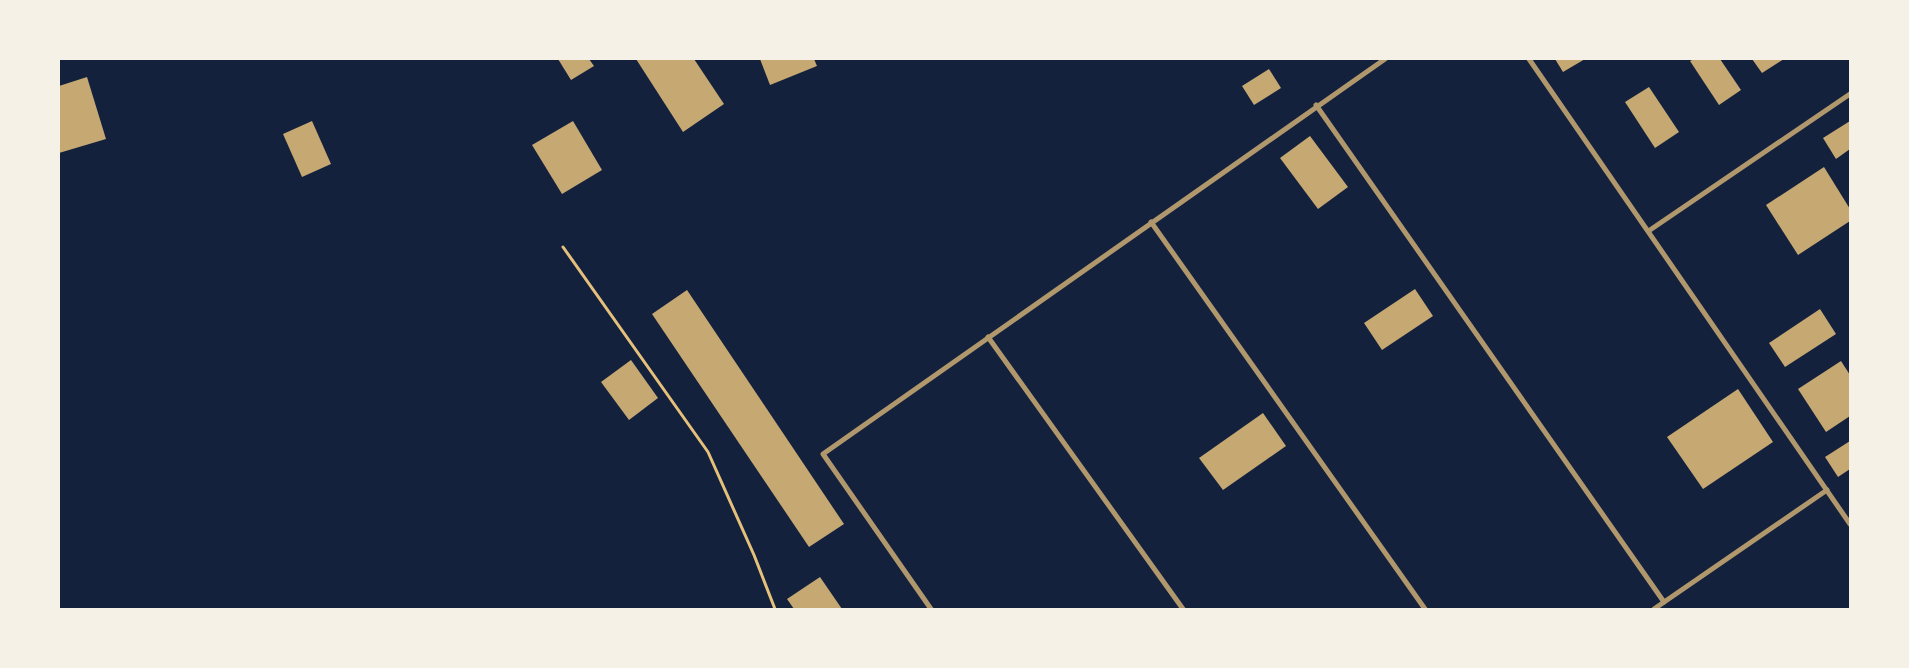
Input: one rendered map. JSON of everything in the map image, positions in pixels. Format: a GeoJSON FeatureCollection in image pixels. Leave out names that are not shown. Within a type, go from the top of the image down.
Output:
{"type":"FeatureCollection","features":[{"type":"Feature","properties":{"kind":"street"},"geometry":{"type":"LineString","coordinates":[[930,609],[823,454],[1316,105],[1385,59]]}},
{"type":"Feature","properties":{"kind":"street"},"geometry":{"type":"LineString","coordinates":[[1529,59],[1650,230],[1850,524]]}},
{"type":"Feature","properties":{"kind":"street"},"geometry":{"type":"LineString","coordinates":[[1650,230],[1850,94]]}},
{"type":"Feature","properties":{"kind":"street"},"geometry":{"type":"LineString","coordinates":[[1316,105],[1664,602]]}},
{"type":"Feature","properties":{"kind":"street"},"geometry":{"type":"LineString","coordinates":[[1151,222],[1425,609]]}},
{"type":"Feature","properties":{"kind":"street"},"geometry":{"type":"LineString","coordinates":[[988,337],[1183,609]]}},
{"type":"Feature","properties":{"kind":"street"},"geometry":{"type":"LineString","coordinates":[[1654,609],[1827,490]]}},
{"type":"Feature","properties":{"kind":"path"},"geometry":{"type":"LineString","coordinates":[[563,247],[708,452],[754,555],[775,609]]}},
{"type":"Feature","properties":{"kind":"building"},"geometry":{"type":"Polygon","coordinates":[[[558,59],[589,59],[594,66],[571,80],[558,59]]]}},
{"type":"Feature","properties":{"kind":"building"},"geometry":{"type":"Polygon","coordinates":[[[636,59],[694,59],[724,104],[683,132],[636,59]]]}},
{"type":"Feature","properties":{"kind":"building"},"geometry":{"type":"Polygon","coordinates":[[[760,59],[814,59],[817,66],[770,85],[760,59]]]}},
{"type":"Feature","properties":{"kind":"building"},"geometry":{"type":"Polygon","coordinates":[[[1555,59],[1585,59],[1563,72],[1555,59]]]}},
{"type":"Feature","properties":{"kind":"building"},"geometry":{"type":"Polygon","coordinates":[[[1694,59],[1720,59],[1741,90],[1719,105],[1690,61],[1694,59]]]}},
{"type":"Feature","properties":{"kind":"building"},"geometry":{"type":"Polygon","coordinates":[[[1752,59],[1784,59],[1762,73],[1752,59]]]}},
{"type":"Feature","properties":{"kind":"building"},"geometry":{"type":"Polygon","coordinates":[[[1269,69],[1281,88],[1254,105],[1242,86],[1269,69]]]}},
{"type":"Feature","properties":{"kind":"building"},"geometry":{"type":"Polygon","coordinates":[[[87,77],[106,139],[59,153],[59,86],[87,77]]]}},
{"type":"Feature","properties":{"kind":"building"},"geometry":{"type":"Polygon","coordinates":[[[1649,87],[1679,132],[1655,148],[1625,102],[1649,87]]]}},
{"type":"Feature","properties":{"kind":"building"},"geometry":{"type":"Polygon","coordinates":[[[312,121],[331,164],[302,177],[283,134],[312,121]]]}},
{"type":"Feature","properties":{"kind":"building"},"geometry":{"type":"Polygon","coordinates":[[[573,121],[602,170],[562,194],[532,145],[573,121]]]}},
{"type":"Feature","properties":{"kind":"building"},"geometry":{"type":"Polygon","coordinates":[[[1850,121],[1850,149],[1836,159],[1823,138],[1850,121]]]}},
{"type":"Feature","properties":{"kind":"building"},"geometry":{"type":"Polygon","coordinates":[[[1310,136],[1348,187],[1318,209],[1280,158],[1310,136]]]}},
{"type":"Feature","properties":{"kind":"building"},"geometry":{"type":"Polygon","coordinates":[[[1824,167],[1850,209],[1850,221],[1798,255],[1766,205],[1824,167]]]}},
{"type":"Feature","properties":{"kind":"building"},"geometry":{"type":"Polygon","coordinates":[[[1415,289],[1433,316],[1382,350],[1364,323],[1415,289]]]}},
{"type":"Feature","properties":{"kind":"building"},"geometry":{"type":"Polygon","coordinates":[[[687,290],[844,524],[809,547],[652,314],[687,290]]]}},
{"type":"Feature","properties":{"kind":"building"},"geometry":{"type":"Polygon","coordinates":[[[1820,309],[1836,334],[1785,367],[1769,343],[1820,309]]]}},
{"type":"Feature","properties":{"kind":"building"},"geometry":{"type":"Polygon","coordinates":[[[631,360],[658,398],[629,420],[601,382],[631,360]]]}},
{"type":"Feature","properties":{"kind":"building"},"geometry":{"type":"Polygon","coordinates":[[[1841,361],[1850,375],[1850,416],[1826,432],[1798,389],[1841,361]]]}},
{"type":"Feature","properties":{"kind":"building"},"geometry":{"type":"Polygon","coordinates":[[[1738,389],[1773,442],[1703,489],[1667,437],[1738,389]]]}},
{"type":"Feature","properties":{"kind":"building"},"geometry":{"type":"Polygon","coordinates":[[[1263,413],[1286,446],[1223,490],[1199,458],[1263,413]]]}},
{"type":"Feature","properties":{"kind":"building"},"geometry":{"type":"Polygon","coordinates":[[[1850,441],[1850,469],[1838,477],[1825,457],[1850,441]]]}},
{"type":"Feature","properties":{"kind":"building"},"geometry":{"type":"Polygon","coordinates":[[[820,577],[842,609],[794,609],[787,599],[820,577]]]}}]}
